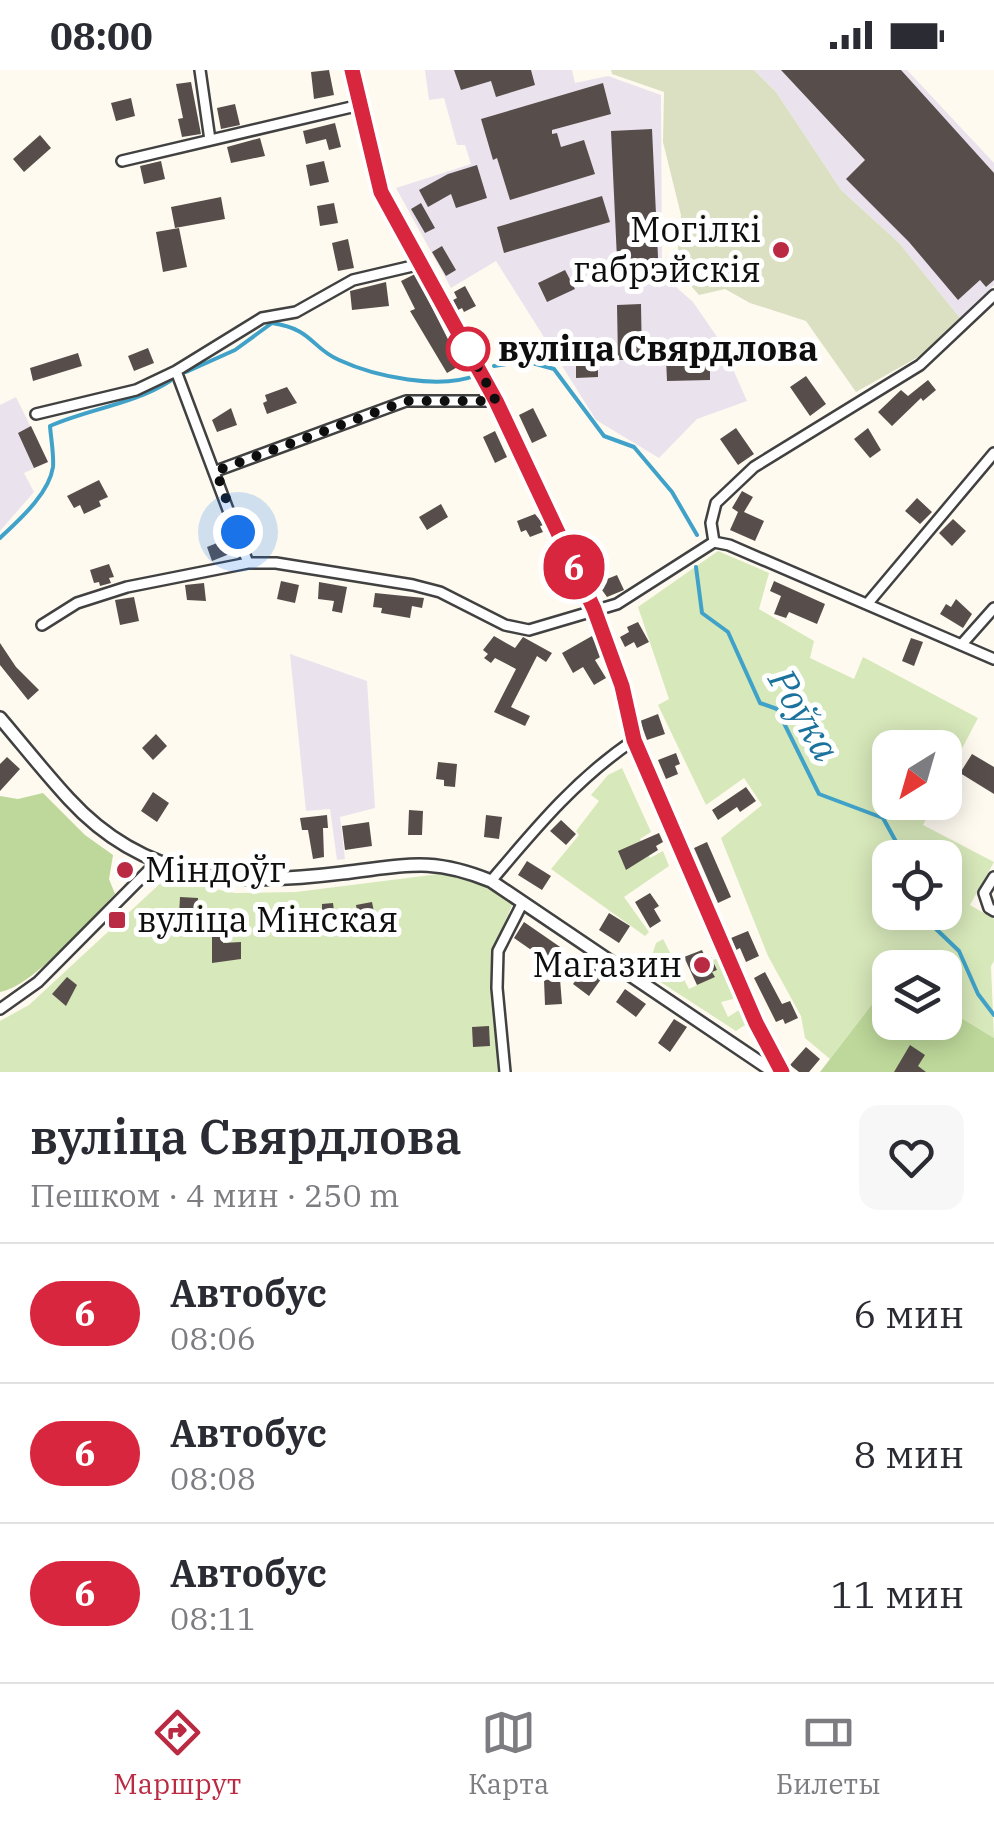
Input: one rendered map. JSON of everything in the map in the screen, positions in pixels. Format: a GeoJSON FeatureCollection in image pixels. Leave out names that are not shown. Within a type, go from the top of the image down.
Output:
{"type":"FeatureCollection","features":[{"type":"Feature","properties":{"kind":"street"},"geometry":{"type":"LineString","coordinates":[[200,70],[210,140]]}},
{"type":"Feature","properties":{"kind":"street"},"geometry":{"type":"LineString","coordinates":[[352,70],[381,192],[496,401],[594,609],[622,686],[634,740],[756,1023],[782,1072]]}},
{"type":"Feature","properties":{"kind":"street"},"geometry":{"type":"LineString","coordinates":[[122,161],[360,105]]}},
{"type":"Feature","properties":{"kind":"street"},"geometry":{"type":"LineString","coordinates":[[36,414],[136,390],[176,371],[262,318],[296,312],[353,280],[421,264]]}},
{"type":"Feature","properties":{"kind":"street"},"geometry":{"type":"LineString","coordinates":[[714,542],[711,523],[716,503],[754,467],[920,365],[994,295]]}},
{"type":"Feature","properties":{"kind":"street"},"geometry":{"type":"LineString","coordinates":[[176,371],[248,563]]}},
{"type":"Feature","properties":{"kind":"street"},"geometry":{"type":"LineString","coordinates":[[216,471],[406,401],[496,401]]}},
{"type":"Feature","properties":{"kind":"street"},"geometry":{"type":"LineString","coordinates":[[868,603],[994,453]]}},
{"type":"Feature","properties":{"kind":"street"},"geometry":{"type":"LineString","coordinates":[[42,625],[77,603],[127,587],[248,563],[413,585],[440,592],[519,630],[618,604],[714,542],[868,603],[994,659]]}},
{"type":"Feature","properties":{"kind":"street"},"geometry":{"type":"LineString","coordinates":[[962,644],[994,608]]}},
{"type":"Feature","properties":{"kind":"street"},"geometry":{"type":"LineString","coordinates":[[0,718],[71,802],[99,826],[157,862],[192,874],[265,880],[424,863],[467,871],[491,881],[774,1072]]}},
{"type":"Feature","properties":{"kind":"street"},"geometry":{"type":"LineString","coordinates":[[491,881],[598,765],[634,740]]}},
{"type":"Feature","properties":{"kind":"street"},"geometry":{"type":"LineString","coordinates":[[2,1005],[38,982],[157,862]]}},
{"type":"Feature","properties":{"kind":"street"},"geometry":{"type":"LineString","coordinates":[[994,877],[984,893],[994,911]]}},
{"type":"Feature","properties":{"kind":"street"},"geometry":{"type":"LineString","coordinates":[[506,1072],[497,988],[498,950],[522,904]]}},
{"type":"Feature","properties":{"kind":"street"},"geometry":{"type":"LineString","coordinates":[[736,1045],[750,1039],[756,1023]]}},
{"type":"Feature","properties":{"kind":"shaded area"},"geometry":{"type":"Polygon","coordinates":[[[425,70],[572,70],[575,83],[608,76],[661,95],[662,266],[667,279],[693,302],[722,344],[747,401],[697,419],[659,458],[596,420],[496,261],[451,288],[396,188],[471,164],[465,145],[457,145],[444,98],[429,100],[425,70]]]}},
{"type":"Feature","properties":{"kind":"shaded area"},"geometry":{"type":"Polygon","coordinates":[[[754,70],[907,70],[994,163],[994,285],[960,318],[899,243],[841,190],[776,92],[754,70]]]}},
{"type":"Feature","properties":{"kind":"shaded area"},"geometry":{"type":"Polygon","coordinates":[[[16,397],[48,462],[24,473],[34,492],[0,531],[0,405],[16,397]]]}},
{"type":"Feature","properties":{"kind":"shaded area"},"geometry":{"type":"Polygon","coordinates":[[[290,654],[367,681],[375,808],[340,817],[345,859],[337,860],[330,809],[306,811],[290,654]]]}},
{"type":"Feature","properties":{"kind":"green space"},"geometry":{"type":"Polygon","coordinates":[[[611,70],[754,70],[776,92],[841,190],[899,243],[960,318],[927,352],[856,392],[806,321],[750,303],[725,289],[699,295],[676,269],[681,215],[663,142],[664,92],[612,74],[611,70]]]}},
{"type":"Feature","properties":{"kind":"green space"},"geometry":{"type":"Polygon","coordinates":[[[718,551],[769,573],[759,609],[814,641],[810,658],[854,679],[863,657],[978,718],[962,749],[962,730],[872,730],[872,820],[926,820],[923,825],[952,840],[872,840],[872,930],[962,930],[962,845],[994,862],[970,905],[994,919],[994,1038],[962,1018],[962,950],[872,950],[872,1004],[830,1059],[805,1038],[801,1016],[768,956],[721,838],[762,805],[744,778],[706,805],[658,705],[669,699],[638,607],[718,551]]]}},
{"type":"Feature","properties":{"kind":"green space"},"geometry":{"type":"Polygon","coordinates":[[[622,768],[651,832],[640,839],[650,858],[663,851],[669,866],[624,897],[649,932],[645,936],[551,869],[579,835],[576,831],[599,801],[591,795],[608,775],[622,768]]]}},
{"type":"Feature","properties":{"kind":"green space"},"geometry":{"type":"Polygon","coordinates":[[[43,793],[85,835],[113,855],[109,879],[115,894],[29,978],[0,992],[0,796],[18,799],[43,793]]]}},
{"type":"Feature","properties":{"kind":"green space"},"geometry":{"type":"Polygon","coordinates":[[[447,873],[473,880],[513,903],[494,947],[498,1072],[0,1072],[0,1021],[29,1005],[165,879],[235,893],[296,892],[447,873]]]}},
{"type":"Feature","properties":{"kind":"green space"},"geometry":{"type":"Polygon","coordinates":[[[663,939],[689,989],[714,977],[712,972],[717,970],[713,960],[721,957],[737,998],[721,1002],[728,1017],[742,1008],[748,1023],[736,1031],[642,970],[656,943],[663,939]]]}},
{"type":"Feature","properties":{"kind":"green space"},"geometry":{"type":"Polygon","coordinates":[[[872,1004],[872,1040],[962,1040],[962,1018],[994,1038],[994,1072],[820,1072],[872,1004]]]}},
{"type":"Feature","properties":{"kind":"building"},"geometry":{"type":"Polygon","coordinates":[[[329,70],[334,95],[314,99],[311,72],[329,70]]]}},
{"type":"Feature","properties":{"kind":"building"},"geometry":{"type":"Polygon","coordinates":[[[454,70],[531,70],[535,85],[496,97],[491,81],[461,90],[454,70]]]}},
{"type":"Feature","properties":{"kind":"building"},"geometry":{"type":"Polygon","coordinates":[[[781,70],[901,70],[994,173],[994,280],[986,287],[980,280],[958,300],[909,242],[846,179],[865,160],[781,70]]]}},
{"type":"Feature","properties":{"kind":"building"},"geometry":{"type":"Polygon","coordinates":[[[191,82],[201,134],[182,137],[178,119],[183,118],[176,84],[191,82]]]}},
{"type":"Feature","properties":{"kind":"building"},"geometry":{"type":"Polygon","coordinates":[[[603,83],[611,114],[552,130],[552,134],[557,133],[561,147],[584,140],[595,174],[510,200],[481,119],[603,83]]]}},
{"type":"Feature","properties":{"kind":"building"},"geometry":{"type":"Polygon","coordinates":[[[131,98],[135,116],[116,121],[111,103],[131,98]]]}},
{"type":"Feature","properties":{"kind":"building"},"geometry":{"type":"Polygon","coordinates":[[[235,104],[240,125],[221,129],[217,108],[235,104]]]}},
{"type":"Feature","properties":{"kind":"building"},"geometry":{"type":"Polygon","coordinates":[[[335,123],[341,147],[329,150],[326,139],[306,144],[303,131],[335,123]]]}},
{"type":"Feature","properties":{"kind":"building"},"geometry":{"type":"Polygon","coordinates":[[[652,129],[659,278],[618,280],[611,131],[652,129]]]}},
{"type":"Feature","properties":{"kind":"building"},"geometry":{"type":"Polygon","coordinates":[[[40,135],[51,148],[24,172],[13,159],[40,135]]]}},
{"type":"Feature","properties":{"kind":"building"},"geometry":{"type":"Polygon","coordinates":[[[260,138],[265,156],[231,163],[227,147],[260,138]]]}},
{"type":"Feature","properties":{"kind":"building"},"geometry":{"type":"Polygon","coordinates":[[[161,161],[165,179],[144,184],[140,166],[161,161]]]}},
{"type":"Feature","properties":{"kind":"building"},"geometry":{"type":"Polygon","coordinates":[[[324,161],[329,182],[310,186],[306,165],[324,161]]]}},
{"type":"Feature","properties":{"kind":"building"},"geometry":{"type":"Polygon","coordinates":[[[477,165],[487,198],[456,208],[451,194],[428,207],[419,190],[448,174],[477,165]]]}},
{"type":"Feature","properties":{"kind":"building"},"geometry":{"type":"Polygon","coordinates":[[[602,196],[610,222],[504,253],[497,227],[602,196]]]}},
{"type":"Feature","properties":{"kind":"building"},"geometry":{"type":"Polygon","coordinates":[[[221,197],[225,219],[175,228],[171,207],[221,197]]]}},
{"type":"Feature","properties":{"kind":"building"},"geometry":{"type":"Polygon","coordinates":[[[334,203],[338,223],[320,226],[317,206],[334,203]]]}},
{"type":"Feature","properties":{"kind":"building"},"geometry":{"type":"Polygon","coordinates":[[[421,203],[435,228],[425,233],[411,209],[421,203]]]}},
{"type":"Feature","properties":{"kind":"building"},"geometry":{"type":"Polygon","coordinates":[[[179,228],[187,267],[163,272],[156,232],[179,228]]]}},
{"type":"Feature","properties":{"kind":"building"},"geometry":{"type":"Polygon","coordinates":[[[348,239],[354,268],[338,271],[332,243],[348,239]]]}},
{"type":"Feature","properties":{"kind":"building"},"geometry":{"type":"Polygon","coordinates":[[[442,246],[456,270],[446,276],[432,252],[442,246]]]}},
{"type":"Feature","properties":{"kind":"building"},"geometry":{"type":"Polygon","coordinates":[[[565,270],[575,289],[547,302],[538,283],[565,270]]]}},
{"type":"Feature","properties":{"kind":"building"},"geometry":{"type":"Polygon","coordinates":[[[415,274],[461,365],[447,373],[410,311],[415,309],[401,281],[415,274]]]}},
{"type":"Feature","properties":{"kind":"building"},"geometry":{"type":"Polygon","coordinates":[[[386,282],[389,306],[352,310],[350,291],[386,282]]]}},
{"type":"Feature","properties":{"kind":"building"},"geometry":{"type":"Polygon","coordinates":[[[465,286],[476,306],[464,312],[462,308],[458,310],[453,300],[457,298],[454,292],[465,286]]]}},
{"type":"Feature","properties":{"kind":"building"},"geometry":{"type":"Polygon","coordinates":[[[641,304],[642,360],[618,360],[617,305],[641,304]]]}},
{"type":"Feature","properties":{"kind":"building"},"geometry":{"type":"Polygon","coordinates":[[[148,348],[154,363],[134,371],[128,356],[148,348]]]}},
{"type":"Feature","properties":{"kind":"building"},"geometry":{"type":"Polygon","coordinates":[[[78,353],[82,366],[33,381],[30,368],[78,353]]]}},
{"type":"Feature","properties":{"kind":"building"},"geometry":{"type":"Polygon","coordinates":[[[687,357],[688,367],[710,366],[710,380],[667,381],[666,358],[687,357]]]}},
{"type":"Feature","properties":{"kind":"building"},"geometry":{"type":"Polygon","coordinates":[[[576,360],[598,360],[598,377],[576,378],[576,360]]]}},
{"type":"Feature","properties":{"kind":"building"},"geometry":{"type":"Polygon","coordinates":[[[806,376],[826,404],[810,416],[790,387],[806,376]]]}},
{"type":"Feature","properties":{"kind":"building"},"geometry":{"type":"Polygon","coordinates":[[[928,380],[936,390],[923,401],[921,398],[892,426],[878,412],[901,390],[908,396],[928,380]]]}},
{"type":"Feature","properties":{"kind":"building"},"geometry":{"type":"Polygon","coordinates":[[[287,387],[297,403],[267,414],[265,395],[287,387]]]}},
{"type":"Feature","properties":{"kind":"building"},"geometry":{"type":"Polygon","coordinates":[[[231,408],[237,425],[217,432],[212,420],[231,408]]]}},
{"type":"Feature","properties":{"kind":"building"},"geometry":{"type":"Polygon","coordinates":[[[533,408],[547,436],[532,443],[519,415],[533,408]]]}},
{"type":"Feature","properties":{"kind":"building"},"geometry":{"type":"Polygon","coordinates":[[[31,426],[48,462],[34,468],[18,433],[31,426]]]}},
{"type":"Feature","properties":{"kind":"building"},"geometry":{"type":"Polygon","coordinates":[[[736,428],[754,454],[738,465],[720,439],[736,428]]]}},
{"type":"Feature","properties":{"kind":"building"},"geometry":{"type":"Polygon","coordinates":[[[868,428],[881,450],[870,458],[854,439],[868,428]]]}},
{"type":"Feature","properties":{"kind":"building"},"geometry":{"type":"Polygon","coordinates":[[[495,431],[507,457],[495,463],[483,437],[495,431]]]}},
{"type":"Feature","properties":{"kind":"building"},"geometry":{"type":"Polygon","coordinates":[[[99,480],[108,497],[99,501],[101,506],[84,514],[80,505],[74,508],[67,496],[99,480]]]}},
{"type":"Feature","properties":{"kind":"building"},"geometry":{"type":"Polygon","coordinates":[[[742,491],[753,497],[744,512],[764,521],[755,541],[730,530],[738,512],[732,508],[742,491]]]}},
{"type":"Feature","properties":{"kind":"building"},"geometry":{"type":"Polygon","coordinates":[[[917,498],[932,512],[920,524],[905,511],[917,498]]]}},
{"type":"Feature","properties":{"kind":"building"},"geometry":{"type":"Polygon","coordinates":[[[441,504],[448,517],[427,530],[419,517],[441,504]]]}},
{"type":"Feature","properties":{"kind":"building"},"geometry":{"type":"Polygon","coordinates":[[[535,514],[544,525],[540,526],[543,532],[530,537],[526,530],[521,532],[517,521],[535,514]]]}},
{"type":"Feature","properties":{"kind":"building"},"geometry":{"type":"Polygon","coordinates":[[[953,519],[966,531],[952,546],[939,533],[953,519]]]}},
{"type":"Feature","properties":{"kind":"building"},"geometry":{"type":"Polygon","coordinates":[[[227,539],[232,553],[212,561],[207,547],[227,539]]]}},
{"type":"Feature","properties":{"kind":"building"},"geometry":{"type":"Polygon","coordinates":[[[109,564],[114,577],[109,578],[111,583],[94,583],[90,570],[109,564]]]}},
{"type":"Feature","properties":{"kind":"building"},"geometry":{"type":"Polygon","coordinates":[[[617,575],[624,590],[607,597],[597,583],[617,575]]]}},
{"type":"Feature","properties":{"kind":"building"},"geometry":{"type":"Polygon","coordinates":[[[281,581],[299,585],[295,603],[277,599],[281,581]]]}},
{"type":"Feature","properties":{"kind":"building"},"geometry":{"type":"Polygon","coordinates":[[[774,581],[825,604],[817,624],[789,612],[786,618],[774,614],[781,596],[770,591],[774,581]]]}},
{"type":"Feature","properties":{"kind":"building"},"geometry":{"type":"Polygon","coordinates":[[[319,582],[347,587],[342,613],[332,611],[334,601],[318,599],[319,582]]]}},
{"type":"Feature","properties":{"kind":"building"},"geometry":{"type":"Polygon","coordinates":[[[204,583],[206,601],[187,600],[185,585],[204,583]]]}},
{"type":"Feature","properties":{"kind":"building"},"geometry":{"type":"Polygon","coordinates":[[[375,593],[424,598],[422,608],[412,606],[410,618],[381,613],[382,608],[373,607],[375,593]]]}},
{"type":"Feature","properties":{"kind":"building"},"geometry":{"type":"Polygon","coordinates":[[[134,597],[139,621],[120,625],[115,600],[134,597]]]}},
{"type":"Feature","properties":{"kind":"building"},"geometry":{"type":"Polygon","coordinates":[[[956,599],[972,614],[963,628],[940,614],[946,604],[951,607],[956,599]]]}},
{"type":"Feature","properties":{"kind":"building"},"geometry":{"type":"Polygon","coordinates":[[[638,622],[649,642],[637,648],[634,642],[625,647],[620,637],[629,632],[627,627],[638,622]]]}},
{"type":"Feature","properties":{"kind":"building"},"geometry":{"type":"Polygon","coordinates":[[[494,636],[515,648],[523,637],[552,653],[546,662],[537,656],[511,707],[530,716],[525,726],[494,712],[516,669],[495,658],[491,663],[484,658],[488,654],[483,650],[494,636]]]}},
{"type":"Feature","properties":{"kind":"building"},"geometry":{"type":"Polygon","coordinates":[[[592,636],[602,656],[595,660],[606,678],[594,685],[583,667],[573,673],[562,653],[592,636]]]}},
{"type":"Feature","properties":{"kind":"building"},"geometry":{"type":"Polygon","coordinates":[[[911,638],[923,642],[914,666],[902,661],[911,638]]]}},
{"type":"Feature","properties":{"kind":"building"},"geometry":{"type":"Polygon","coordinates":[[[0,643],[16,667],[39,690],[28,700],[0,665],[0,643]]]}},
{"type":"Feature","properties":{"kind":"building"},"geometry":{"type":"Polygon","coordinates":[[[658,714],[665,734],[647,740],[640,721],[658,714]]]}},
{"type":"Feature","properties":{"kind":"building"},"geometry":{"type":"Polygon","coordinates":[[[156,734],[167,746],[153,760],[142,748],[156,734]]]}},
{"type":"Feature","properties":{"kind":"building"},"geometry":{"type":"Polygon","coordinates":[[[676,753],[678,774],[666,779],[658,760],[676,753]]]}},
{"type":"Feature","properties":{"kind":"building"},"geometry":{"type":"Polygon","coordinates":[[[972,754],[994,767],[994,794],[962,774],[972,754]]]}},
{"type":"Feature","properties":{"kind":"building"},"geometry":{"type":"Polygon","coordinates":[[[7,757],[20,769],[0,791],[0,764],[7,757]]]}},
{"type":"Feature","properties":{"kind":"building"},"geometry":{"type":"Polygon","coordinates":[[[438,762],[457,764],[455,787],[444,786],[444,780],[436,779],[438,762]]]}},
{"type":"Feature","properties":{"kind":"building"},"geometry":{"type":"Polygon","coordinates":[[[746,787],[756,801],[740,812],[737,807],[718,820],[712,810],[746,787]]]}},
{"type":"Feature","properties":{"kind":"building"},"geometry":{"type":"Polygon","coordinates":[[[153,792],[169,803],[157,822],[141,811],[153,792]]]}},
{"type":"Feature","properties":{"kind":"building"},"geometry":{"type":"Polygon","coordinates":[[[409,810],[423,811],[422,835],[408,835],[409,810]]]}},
{"type":"Feature","properties":{"kind":"building"},"geometry":{"type":"Polygon","coordinates":[[[327,815],[328,828],[323,828],[324,857],[313,859],[308,830],[302,830],[300,818],[327,815]]]}},
{"type":"Feature","properties":{"kind":"building"},"geometry":{"type":"Polygon","coordinates":[[[486,815],[502,817],[499,839],[484,837],[486,815]]]}},
{"type":"Feature","properties":{"kind":"building"},"geometry":{"type":"Polygon","coordinates":[[[561,820],[576,834],[566,845],[550,831],[561,820]]]}},
{"type":"Feature","properties":{"kind":"building"},"geometry":{"type":"Polygon","coordinates":[[[369,822],[372,846],[345,850],[342,826],[369,822]]]}},
{"type":"Feature","properties":{"kind":"building"},"geometry":{"type":"Polygon","coordinates":[[[659,833],[663,842],[656,846],[658,850],[626,870],[618,851],[659,833]]]}},
{"type":"Feature","properties":{"kind":"building"},"geometry":{"type":"Polygon","coordinates":[[[707,842],[731,897],[718,903],[694,848],[707,842]]]}},
{"type":"Feature","properties":{"kind":"building"},"geometry":{"type":"Polygon","coordinates":[[[527,861],[551,876],[542,890],[518,875],[527,861]]]}},
{"type":"Feature","properties":{"kind":"building"},"geometry":{"type":"Polygon","coordinates":[[[650,893],[659,906],[654,909],[661,921],[650,928],[635,902],[650,893]]]}},
{"type":"Feature","properties":{"kind":"building"},"geometry":{"type":"Polygon","coordinates":[[[180,897],[198,898],[197,917],[179,915],[180,897]]]}},
{"type":"Feature","properties":{"kind":"building"},"geometry":{"type":"Polygon","coordinates":[[[372,902],[371,926],[360,928],[356,905],[372,902]]]}},
{"type":"Feature","properties":{"kind":"building"},"geometry":{"type":"Polygon","coordinates":[[[333,903],[335,919],[311,921],[313,929],[301,932],[299,922],[289,923],[288,919],[333,903]]]}},
{"type":"Feature","properties":{"kind":"building"},"geometry":{"type":"Polygon","coordinates":[[[275,913],[278,931],[260,935],[257,917],[275,913]]]}},
{"type":"Feature","properties":{"kind":"building"},"geometry":{"type":"Polygon","coordinates":[[[609,913],[630,926],[619,943],[599,930],[609,913]]]}},
{"type":"Feature","properties":{"kind":"building"},"geometry":{"type":"Polygon","coordinates":[[[524,922],[566,951],[554,970],[514,938],[524,922]]]}},
{"type":"Feature","properties":{"kind":"building"},"geometry":{"type":"Polygon","coordinates":[[[748,931],[759,956],[746,962],[731,938],[748,931]]]}},
{"type":"Feature","properties":{"kind":"building"},"geometry":{"type":"Polygon","coordinates":[[[212,936],[223,936],[223,943],[241,942],[241,959],[212,963],[212,936]]]}},
{"type":"Feature","properties":{"kind":"building","name":"Магазин"},"geometry":{"type":"Polygon","coordinates":[[[702,950],[717,970],[712,972],[715,977],[697,985],[684,957],[702,950]]]}},
{"type":"Feature","properties":{"kind":"building"},"geometry":{"type":"Polygon","coordinates":[[[588,964],[604,975],[589,996],[573,984],[588,964]]]}},
{"type":"Feature","properties":{"kind":"building"},"geometry":{"type":"Polygon","coordinates":[[[765,972],[782,1004],[790,1001],[798,1018],[785,1024],[783,1019],[776,1022],[754,978],[765,972]]]}},
{"type":"Feature","properties":{"kind":"building"},"geometry":{"type":"Polygon","coordinates":[[[67,977],[77,985],[66,1006],[52,994],[67,977]]]}},
{"type":"Feature","properties":{"kind":"building"},"geometry":{"type":"Polygon","coordinates":[[[560,979],[562,1004],[545,1005],[544,980],[560,979]]]}},
{"type":"Feature","properties":{"kind":"building"},"geometry":{"type":"Polygon","coordinates":[[[625,989],[646,1004],[636,1017],[616,1002],[625,989]]]}},
{"type":"Feature","properties":{"kind":"building"},"geometry":{"type":"Polygon","coordinates":[[[674,1019],[687,1027],[670,1052],[658,1043],[674,1019]]]}},
{"type":"Feature","properties":{"kind":"building"},"geometry":{"type":"Polygon","coordinates":[[[489,1026],[490,1046],[473,1047],[472,1027],[489,1026]]]}},
{"type":"Feature","properties":{"kind":"building"},"geometry":{"type":"Polygon","coordinates":[[[910,1045],[925,1055],[918,1066],[926,1072],[894,1072],[910,1045]]]}},
{"type":"Feature","properties":{"kind":"building"},"geometry":{"type":"Polygon","coordinates":[[[806,1047],[820,1059],[809,1072],[799,1072],[790,1065],[806,1047]]]}},
{"type":"Feature","properties":{"kind":"waterway","name":"Роўка"},"geometry":{"type":"LineString","coordinates":[[186,372],[235,350],[272,323],[296,330],[330,355],[371,372],[427,381],[477,375]]}},
{"type":"Feature","properties":{"kind":"waterway","name":"Роўка"},"geometry":{"type":"LineString","coordinates":[[494,366],[525,361],[554,369],[604,436],[634,447],[672,492],[697,535]]}},
{"type":"Feature","properties":{"kind":"waterway","name":"Роўка"},"geometry":{"type":"LineString","coordinates":[[0,538],[46,487],[53,462],[50,426],[142,395],[170,381]]}},
{"type":"Feature","properties":{"kind":"waterway","name":"Роўка"},"geometry":{"type":"LineString","coordinates":[[696,567],[702,613],[728,632],[760,703],[777,709],[819,794],[883,818],[895,840]]}},
{"type":"Feature","properties":{"kind":"waterway","name":"Роўка"},"geometry":{"type":"LineString","coordinates":[[937,930],[959,951],[978,994],[994,1015]]}},
{"type":"Feature","properties":{"kind":"bus line","name":"6"},"geometry":{"type":"LineString","coordinates":[[352,70],[381,192],[496,401],[594,609],[622,686],[634,740],[756,1023],[782,1072]]}},
{"type":"Feature","properties":{"kind":"place","name":"Могілкі габрэйскія"},"geometry":{"type":"Point","coordinates":[781,250]}},
{"type":"Feature","properties":{"kind":"place","name":"вуліца Свярдлова"},"geometry":{"type":"Point","coordinates":[468,349]}},
{"type":"Feature","properties":{"kind":"place","name":"Міндоўг"},"geometry":{"type":"Point","coordinates":[125,870]}},
{"type":"Feature","properties":{"kind":"place","name":"вуліца Мінская"},"geometry":{"type":"Point","coordinates":[117,920]}},
{"type":"Feature","properties":{"kind":"place","name":"Магазин"},"geometry":{"type":"Point","coordinates":[702,965]}},
{"type":"Feature","properties":{"kind":"route"},"geometry":{"type":"LineString","coordinates":[[238,532],[216,471],[406,401],[496,401],[468,349]]}}]}
